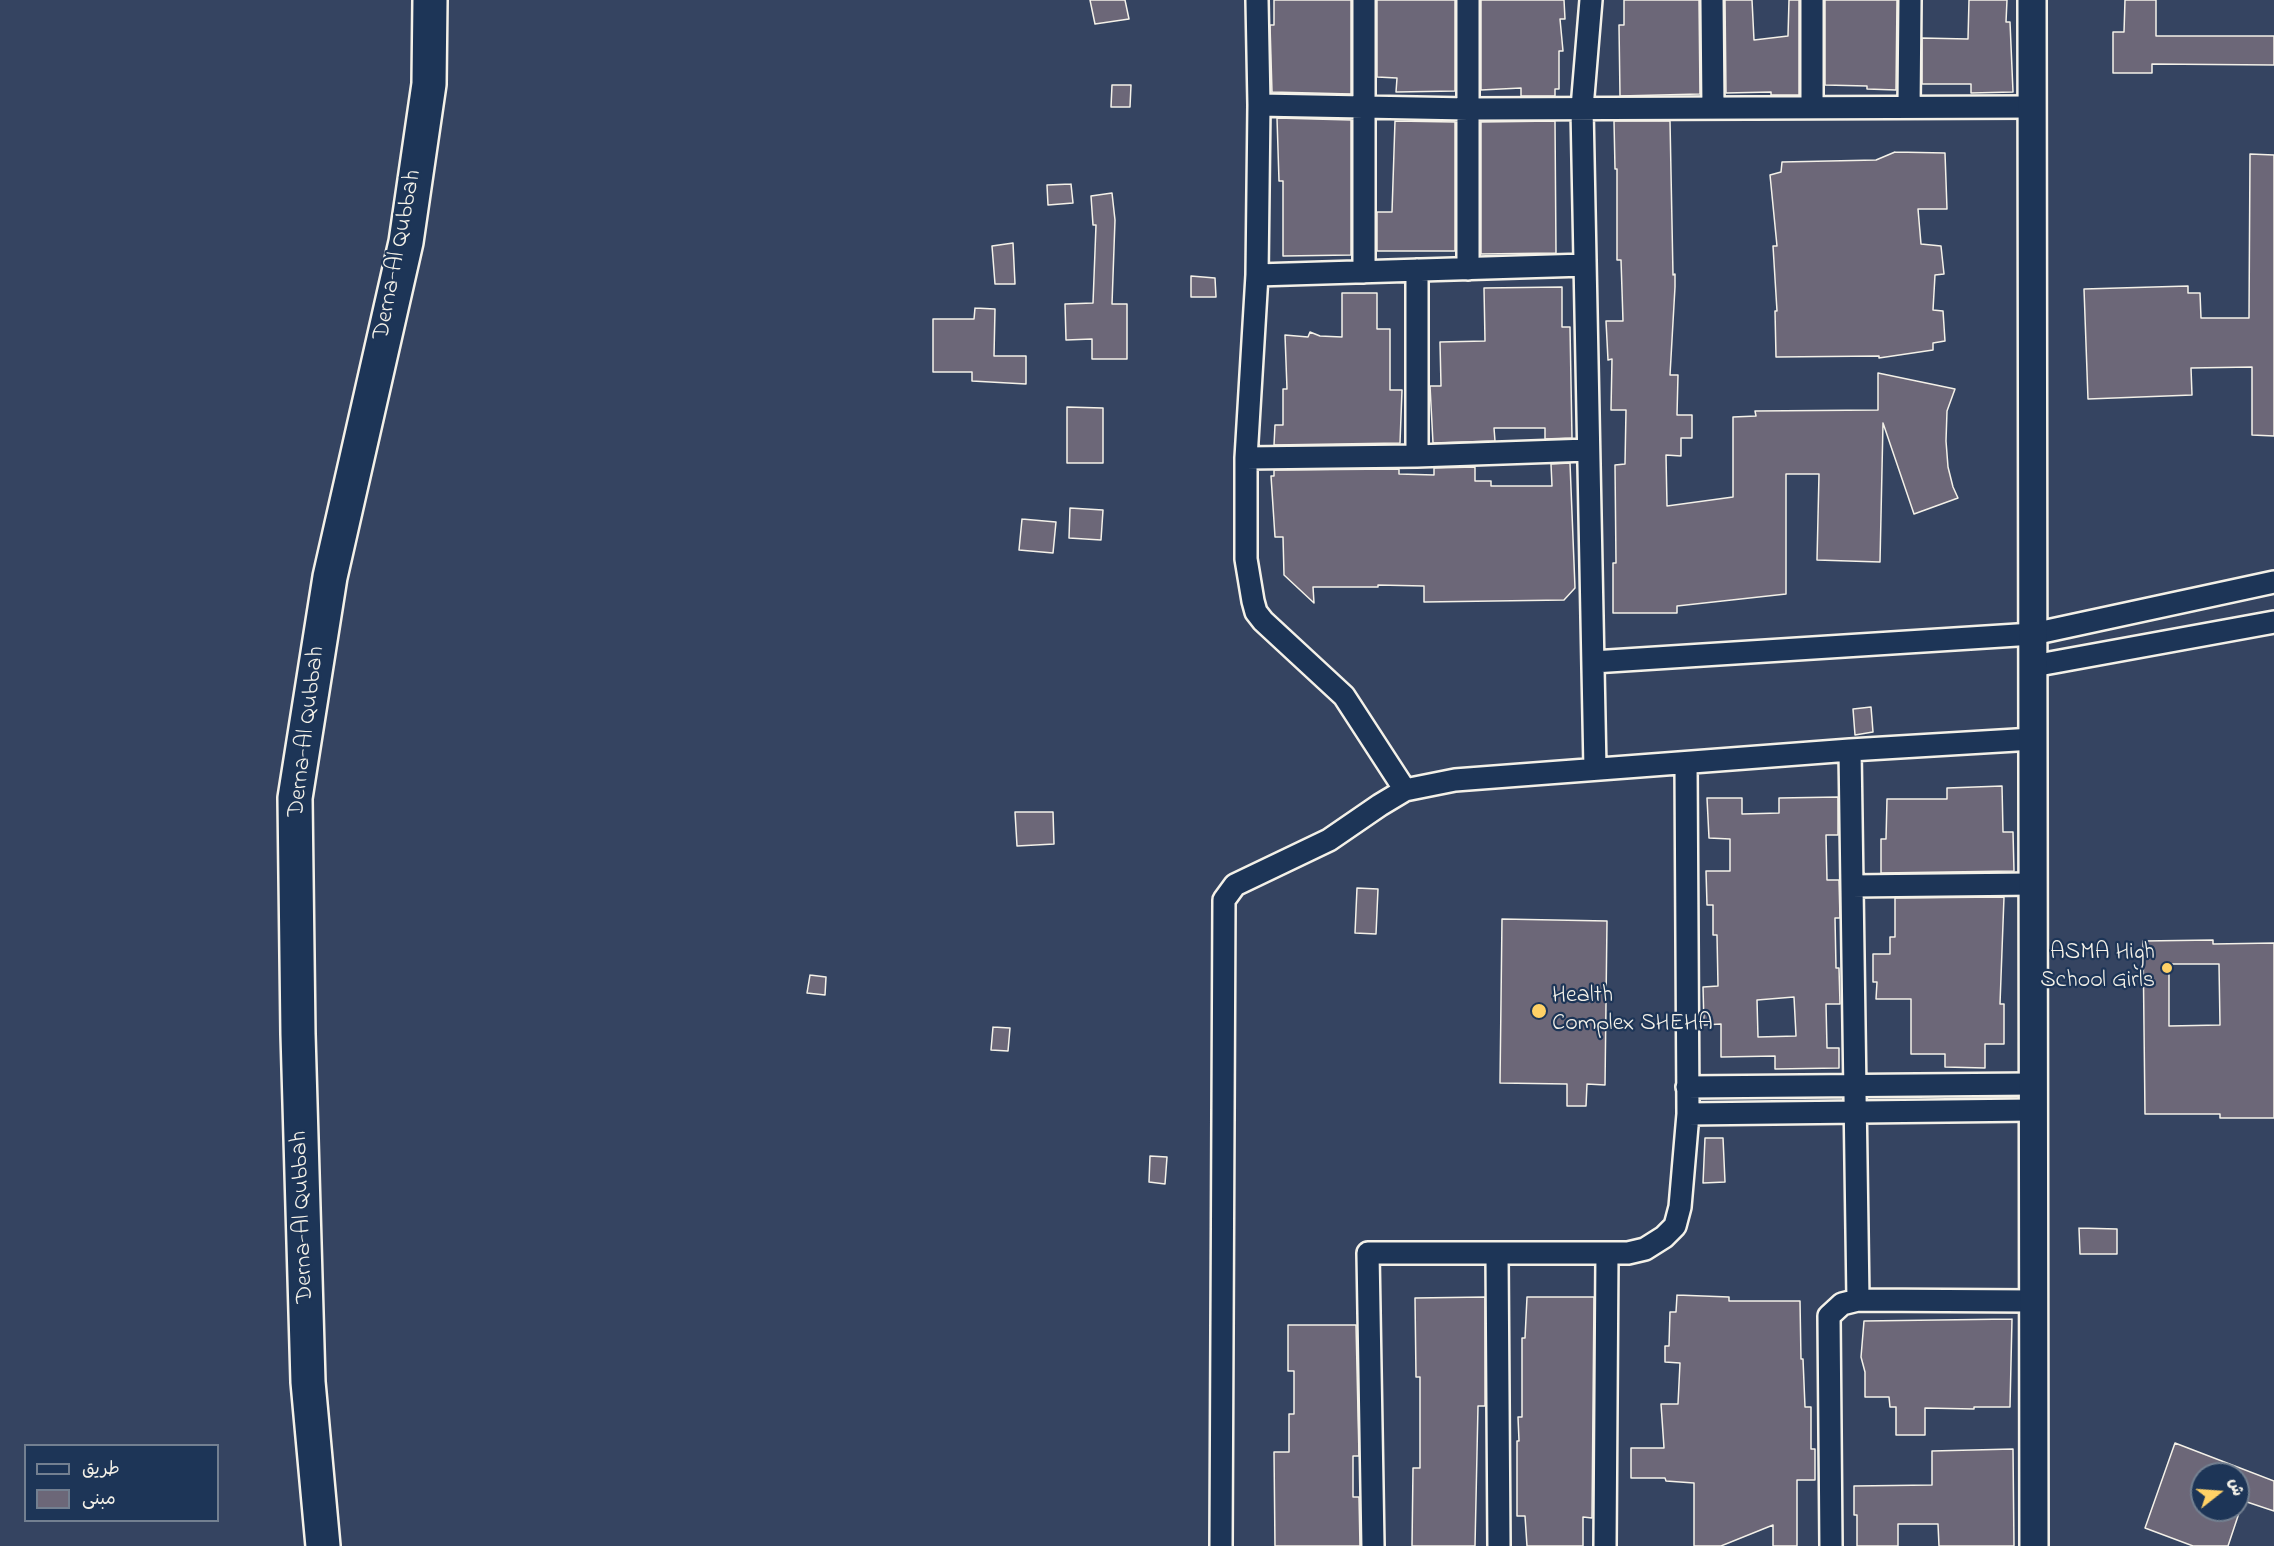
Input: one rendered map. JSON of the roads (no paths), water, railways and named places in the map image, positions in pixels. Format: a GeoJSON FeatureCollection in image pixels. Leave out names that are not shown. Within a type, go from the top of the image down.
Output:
{"type":"FeatureCollection","features":[{"type":"Feature","properties":{"kind":"main road","name":"Derna-Al Qubbah"},"geometry":{"type":"LineString","coordinates":[[323,1546],[308,1382],[298,1034],[295,798],[330,578],[406,242],[429,84],[430,0]]}},
{"type":"Feature","properties":{"kind":"street"},"geometry":{"type":"LineString","coordinates":[[1257,0],[1259,105],[1257,275],[1246,458],[1246,559],[1256,612],[1344,696],[1405,790]]}},
{"type":"Feature","properties":{"kind":"street"},"geometry":{"type":"LineString","coordinates":[[1364,0],[1364,272]]}},
{"type":"Feature","properties":{"kind":"street"},"geometry":{"type":"LineString","coordinates":[[1468,0],[1468,269]]}},
{"type":"Feature","properties":{"kind":"street"},"geometry":{"type":"LineString","coordinates":[[1591,0],[1582,108],[1595,770]]}},
{"type":"Feature","properties":{"kind":"street"},"geometry":{"type":"LineString","coordinates":[[1712,0],[1713,108]]}},
{"type":"Feature","properties":{"kind":"street"},"geometry":{"type":"LineString","coordinates":[[1812,0],[1812,108]]}},
{"type":"Feature","properties":{"kind":"street"},"geometry":{"type":"LineString","coordinates":[[1909,107],[1910,0]]}},
{"type":"Feature","properties":{"kind":"street"},"geometry":{"type":"LineString","coordinates":[[2032,0],[2035,1544]]}},
{"type":"Feature","properties":{"kind":"street"},"geometry":{"type":"LineString","coordinates":[[1259,105],[1468,109],[2032,107]]}},
{"type":"Feature","properties":{"kind":"street"},"geometry":{"type":"LineString","coordinates":[[1257,275],[1585,265]]}},
{"type":"Feature","properties":{"kind":"street"},"geometry":{"type":"LineString","coordinates":[[1417,270],[1417,456]]}},
{"type":"Feature","properties":{"kind":"street"},"geometry":{"type":"LineString","coordinates":[[1246,458],[1417,456],[1588,450]]}},
{"type":"Feature","properties":{"kind":"street"},"geometry":{"type":"LineString","coordinates":[[1593,662],[2033,634],[2274,582]]}},
{"type":"Feature","properties":{"kind":"street"},"geometry":{"type":"LineString","coordinates":[[2033,666],[2274,622]]}},
{"type":"Feature","properties":{"kind":"street"},"geometry":{"type":"LineString","coordinates":[[1221,1546],[1224,900],[1235,885],[1329,840],[1405,790],[1455,780],[1850,750],[2033,739]]}},
{"type":"Feature","properties":{"kind":"street"},"geometry":{"type":"LineString","coordinates":[[1850,750],[1858,1300]]}},
{"type":"Feature","properties":{"kind":"street"},"geometry":{"type":"LineString","coordinates":[[1373,1546],[1368,1253],[1628,1253],[1645,1249],[1664,1238],[1675,1226],[1680,1207],[1688,1114],[1686,763]]}},
{"type":"Feature","properties":{"kind":"street"},"geometry":{"type":"LineString","coordinates":[[1852,886],[2033,884]]}},
{"type":"Feature","properties":{"kind":"street"},"geometry":{"type":"LineString","coordinates":[[1687,1087],[1855,1085],[2033,1097]]}},
{"type":"Feature","properties":{"kind":"street"},"geometry":{"type":"LineString","coordinates":[[1688,1114],[1856,1111],[2033,1097]]}},
{"type":"Feature","properties":{"kind":"street"},"geometry":{"type":"LineString","coordinates":[[1497,1254],[1499,1546]]}},
{"type":"Feature","properties":{"kind":"street"},"geometry":{"type":"LineString","coordinates":[[1605,1546],[1607,1254]]}},
{"type":"Feature","properties":{"kind":"street"},"geometry":{"type":"LineString","coordinates":[[1831,1546],[1829,1316],[1842,1304],[1858,1300],[2034,1301]]}},
{"type":"Feature","properties":{"kind":"place","name":"ASMA High School Girls"},"geometry":{"type":"Point","coordinates":[2167,968]}},
{"type":"Feature","properties":{"kind":"place","name":"Health Complex SHEHA"},"geometry":{"type":"Point","coordinates":[1539,1011]}}]}
